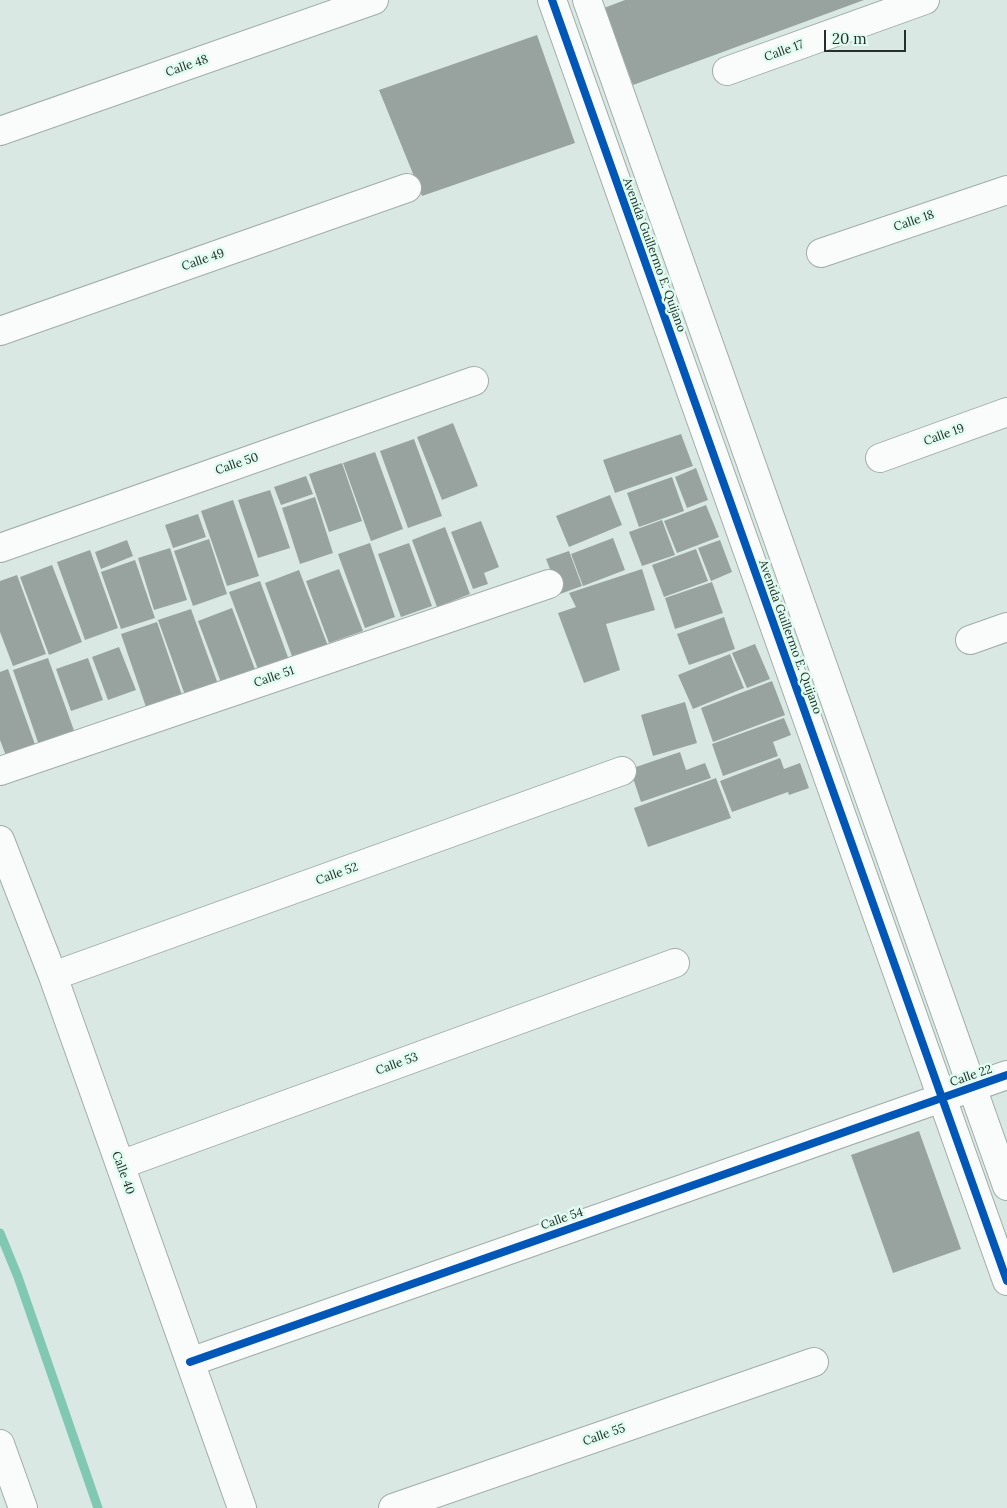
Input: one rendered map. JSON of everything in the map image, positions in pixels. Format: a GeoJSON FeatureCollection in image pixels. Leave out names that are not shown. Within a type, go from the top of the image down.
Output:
{"type":"FeatureCollection","features":[{"type":"Feature","properties":{"kind":"street","name":"Calle 48"},"geometry":{"type":"LineString","coordinates":[[0,131],[374,0]]}},
{"type":"Feature","properties":{"kind":"street","name":"Avenida Guillermo E. Quijano"},"geometry":{"type":"LineString","coordinates":[[552,0],[1007,1281]]}},
{"type":"Feature","properties":{"kind":"street","name":"Avenida Guillermo E. Quijano"},"geometry":{"type":"LineString","coordinates":[[587,0],[1007,1186]]}},
{"type":"Feature","properties":{"kind":"street","name":"Calle 17"},"geometry":{"type":"LineString","coordinates":[[727,71],[925,0]]}},
{"type":"Feature","properties":{"kind":"street","name":"Calle 49"},"geometry":{"type":"LineString","coordinates":[[0,331],[407,188]]}},
{"type":"Feature","properties":{"kind":"street","name":"Calle 18"},"geometry":{"type":"LineString","coordinates":[[821,253],[1007,190]]}},
{"type":"Feature","properties":{"kind":"street"},"geometry":{"type":"LineString","coordinates":[[627,212],[658,202]]}},
{"type":"Feature","properties":{"kind":"street","name":"Calle 50"},"geometry":{"type":"LineString","coordinates":[[0,548],[474,381]]}},
{"type":"Feature","properties":{"kind":"street","name":"Calle 19"},"geometry":{"type":"LineString","coordinates":[[880,458],[1007,412]]}},
{"type":"Feature","properties":{"kind":"street","name":"Calle 51"},"geometry":{"type":"LineString","coordinates":[[0,771],[548,584]]}},
{"type":"Feature","properties":{"kind":"street"},"geometry":{"type":"LineString","coordinates":[[970,640],[1007,628]]}},
{"type":"Feature","properties":{"kind":"street"},"geometry":{"type":"LineString","coordinates":[[790,669],[820,659]]}},
{"type":"Feature","properties":{"kind":"street","name":"Calle 52"},"geometry":{"type":"LineString","coordinates":[[53,976],[622,771]]}},
{"type":"Feature","properties":{"kind":"street","name":"Calle 40"},"geometry":{"type":"LineString","coordinates":[[0,840],[53,976],[242,1508]]}},
{"type":"Feature","properties":{"kind":"street","name":"Calle 53"},"geometry":{"type":"LineString","coordinates":[[120,1165],[675,963]]}},
{"type":"Feature","properties":{"kind":"street","name":"Calle 22"},"geometry":{"type":"LineString","coordinates":[[942,1098],[1007,1076]]}},
{"type":"Feature","properties":{"kind":"street","name":"Calle 54"},"geometry":{"type":"LineString","coordinates":[[190,1362],[942,1098]]}},
{"type":"Feature","properties":{"kind":"street","name":"Calle 55"},"geometry":{"type":"LineString","coordinates":[[393,1508],[814,1362]]}},
{"type":"Feature","properties":{"kind":"street"},"geometry":{"type":"LineString","coordinates":[[0,1444],[23,1508]]}},
{"type":"Feature","properties":{"kind":"building"},"geometry":{"type":"Polygon","coordinates":[[[625,0],[864,0],[633,85],[604,8],[625,0]]]}},
{"type":"Feature","properties":{"kind":"building"},"geometry":{"type":"Polygon","coordinates":[[[537,35],[575,143],[422,196],[379,90],[537,35]]]}},
{"type":"Feature","properties":{"kind":"building"},"geometry":{"type":"Polygon","coordinates":[[[453,423],[478,486],[442,500],[417,437],[453,423]]]}},
{"type":"Feature","properties":{"kind":"building"},"geometry":{"type":"Polygon","coordinates":[[[681,434],[693,466],[615,493],[603,460],[681,434]]]}},
{"type":"Feature","properties":{"kind":"building"},"geometry":{"type":"Polygon","coordinates":[[[414,439],[442,516],[408,528],[380,451],[414,439]]]}},
{"type":"Feature","properties":{"kind":"building"},"geometry":{"type":"Polygon","coordinates":[[[375,452],[403,529],[371,541],[343,463],[375,452]]]}},
{"type":"Feature","properties":{"kind":"building"},"geometry":{"type":"Polygon","coordinates":[[[342,463],[362,521],[329,532],[309,474],[342,463]]]}},
{"type":"Feature","properties":{"kind":"building"},"geometry":{"type":"Polygon","coordinates":[[[696,468],[708,500],[687,508],[675,477],[696,468]]]}},
{"type":"Feature","properties":{"kind":"building"},"geometry":{"type":"Polygon","coordinates":[[[306,476],[313,494],[281,505],[274,487],[306,476]]]}},
{"type":"Feature","properties":{"kind":"building"},"geometry":{"type":"Polygon","coordinates":[[[672,477],[684,511],[639,527],[627,493],[672,477]]]}},
{"type":"Feature","properties":{"kind":"building"},"geometry":{"type":"Polygon","coordinates":[[[270,490],[290,548],[258,558],[238,500],[270,490]]]}},
{"type":"Feature","properties":{"kind":"building"},"geometry":{"type":"Polygon","coordinates":[[[610,495],[622,525],[569,547],[556,516],[610,495]]]}},
{"type":"Feature","properties":{"kind":"building"},"geometry":{"type":"Polygon","coordinates":[[[315,497],[333,553],[300,564],[282,508],[315,497]]]}},
{"type":"Feature","properties":{"kind":"building"},"geometry":{"type":"Polygon","coordinates":[[[233,500],[259,576],[227,586],[201,511],[233,500]]]}},
{"type":"Feature","properties":{"kind":"building"},"geometry":{"type":"Polygon","coordinates":[[[706,505],[719,537],[677,553],[664,521],[706,505]]]}},
{"type":"Feature","properties":{"kind":"building"},"geometry":{"type":"Polygon","coordinates":[[[198,514],[206,537],[173,548],[165,525],[198,514]]]}},
{"type":"Feature","properties":{"kind":"building"},"geometry":{"type":"Polygon","coordinates":[[[662,520],[675,555],[642,566],[629,532],[662,520]]]}},
{"type":"Feature","properties":{"kind":"building"},"geometry":{"type":"Polygon","coordinates":[[[481,521],[499,567],[484,573],[488,584],[473,589],[451,532],[481,521]]]}},
{"type":"Feature","properties":{"kind":"building"},"geometry":{"type":"Polygon","coordinates":[[[445,527],[470,594],[437,607],[412,540],[445,527]]]}},
{"type":"Feature","properties":{"kind":"building"},"geometry":{"type":"Polygon","coordinates":[[[613,538],[625,570],[583,586],[571,554],[613,538]]]}},
{"type":"Feature","properties":{"kind":"building"},"geometry":{"type":"Polygon","coordinates":[[[209,539],[227,594],[193,606],[174,551],[209,539]]]}},
{"type":"Feature","properties":{"kind":"building"},"geometry":{"type":"Polygon","coordinates":[[[127,540],[133,556],[101,569],[95,552],[127,540]]]}},
{"type":"Feature","properties":{"kind":"building"},"geometry":{"type":"Polygon","coordinates":[[[720,540],[732,572],[711,581],[698,548],[720,540]]]}},
{"type":"Feature","properties":{"kind":"building"},"geometry":{"type":"Polygon","coordinates":[[[370,543],[395,617],[365,628],[338,554],[370,543]]]}},
{"type":"Feature","properties":{"kind":"building"},"geometry":{"type":"Polygon","coordinates":[[[409,543],[432,606],[401,617],[378,554],[409,543]]]}},
{"type":"Feature","properties":{"kind":"building"},"geometry":{"type":"Polygon","coordinates":[[[170,548],[187,600],[154,610],[138,558],[170,548]]]}},
{"type":"Feature","properties":{"kind":"building"},"geometry":{"type":"Polygon","coordinates":[[[696,549],[708,581],[664,597],[652,565],[696,549]]]}},
{"type":"Feature","properties":{"kind":"building"},"geometry":{"type":"Polygon","coordinates":[[[90,550],[118,628],[85,640],[57,562],[90,550]]]}},
{"type":"Feature","properties":{"kind":"building"},"geometry":{"type":"Polygon","coordinates":[[[569,551],[582,586],[560,594],[546,559],[569,551]]]}},
{"type":"Feature","properties":{"kind":"building"},"geometry":{"type":"Polygon","coordinates":[[[135,560],[155,618],[121,629],[101,572],[135,560]]]}},
{"type":"Feature","properties":{"kind":"building"},"geometry":{"type":"Polygon","coordinates":[[[52,565],[82,642],[49,655],[20,577],[52,565]]]}},
{"type":"Feature","properties":{"kind":"building"},"geometry":{"type":"Polygon","coordinates":[[[339,569],[363,631],[329,643],[306,581],[339,569]]]}},
{"type":"Feature","properties":{"kind":"building"},"geometry":{"type":"Polygon","coordinates":[[[642,569],[655,610],[606,624],[620,670],[584,683],[558,613],[576,607],[569,593],[642,569]]]}},
{"type":"Feature","properties":{"kind":"building"},"geometry":{"type":"Polygon","coordinates":[[[299,570],[328,646],[293,659],[265,583],[299,570]]]}},
{"type":"Feature","properties":{"kind":"building"},"geometry":{"type":"Polygon","coordinates":[[[17,575],[46,654],[13,666],[0,632],[0,581],[17,575]]]}},
{"type":"Feature","properties":{"kind":"building"},"geometry":{"type":"Polygon","coordinates":[[[260,581],[289,660],[259,672],[229,592],[260,581]]]}},
{"type":"Feature","properties":{"kind":"building"},"geometry":{"type":"Polygon","coordinates":[[[712,582],[723,613],[675,629],[665,598],[712,582]]]}},
{"type":"Feature","properties":{"kind":"building"},"geometry":{"type":"Polygon","coordinates":[[[232,608],[256,672],[222,685],[198,621],[232,608]]]}},
{"type":"Feature","properties":{"kind":"building"},"geometry":{"type":"Polygon","coordinates":[[[191,609],[219,687],[186,698],[158,620],[191,609]]]}},
{"type":"Feature","properties":{"kind":"building"},"geometry":{"type":"Polygon","coordinates":[[[724,617],[735,649],[689,665],[677,634],[724,617]]]}},
{"type":"Feature","properties":{"kind":"building"},"geometry":{"type":"Polygon","coordinates":[[[157,622],[183,698],[147,710],[121,634],[157,622]]]}},
{"type":"Feature","properties":{"kind":"building"},"geometry":{"type":"Polygon","coordinates":[[[755,644],[770,679],[747,688],[732,653],[755,644]]]}},
{"type":"Feature","properties":{"kind":"building"},"geometry":{"type":"Polygon","coordinates":[[[119,647],[136,690],[108,700],[92,657],[119,647]]]}},
{"type":"Feature","properties":{"kind":"building"},"geometry":{"type":"Polygon","coordinates":[[[730,654],[744,688],[693,709],[678,675],[730,654]]]}},
{"type":"Feature","properties":{"kind":"building"},"geometry":{"type":"Polygon","coordinates":[[[48,658],[77,739],[41,751],[13,670],[48,658]]]}},
{"type":"Feature","properties":{"kind":"building"},"geometry":{"type":"Polygon","coordinates":[[[88,658],[103,700],[71,711],[56,669],[88,658]]]}},
{"type":"Feature","properties":{"kind":"building"},"geometry":{"type":"Polygon","coordinates":[[[8,669],[37,750],[8,761],[0,740],[0,672],[8,669]]]}},
{"type":"Feature","properties":{"kind":"building"},"geometry":{"type":"Polygon","coordinates":[[[772,681],[785,715],[713,742],[701,708],[772,681]]]}},
{"type":"Feature","properties":{"kind":"building"},"geometry":{"type":"Polygon","coordinates":[[[685,702],[697,743],[653,756],[641,715],[685,702]]]}},
{"type":"Feature","properties":{"kind":"building"},"geometry":{"type":"Polygon","coordinates":[[[784,718],[791,735],[773,742],[778,756],[723,776],[712,744],[784,718]]]}},
{"type":"Feature","properties":{"kind":"building"},"geometry":{"type":"Polygon","coordinates":[[[680,752],[686,770],[705,763],[711,778],[641,802],[630,769],[680,752]]]}},
{"type":"Feature","properties":{"kind":"building"},"geometry":{"type":"Polygon","coordinates":[[[780,758],[784,769],[800,763],[809,788],[789,795],[788,792],[732,812],[720,781],[780,758]]]}},
{"type":"Feature","properties":{"kind":"building"},"geometry":{"type":"Polygon","coordinates":[[[716,778],[731,818],[648,847],[634,808],[716,778]]]}},
{"type":"Feature","properties":{"kind":"building"},"geometry":{"type":"Polygon","coordinates":[[[919,1131],[961,1249],[893,1273],[851,1155],[919,1131]]]}},
{"type":"Feature","properties":{"kind":"waterway"},"geometry":{"type":"LineString","coordinates":[[0,1233],[18,1277],[98,1508]]}},
{"type":"Feature","properties":{"kind":"cycle path"},"geometry":{"type":"LineString","coordinates":[[552,0],[1007,1281]]}},
{"type":"Feature","properties":{"kind":"cycle path"},"geometry":{"type":"LineString","coordinates":[[190,1362],[1007,1075]]}}]}
